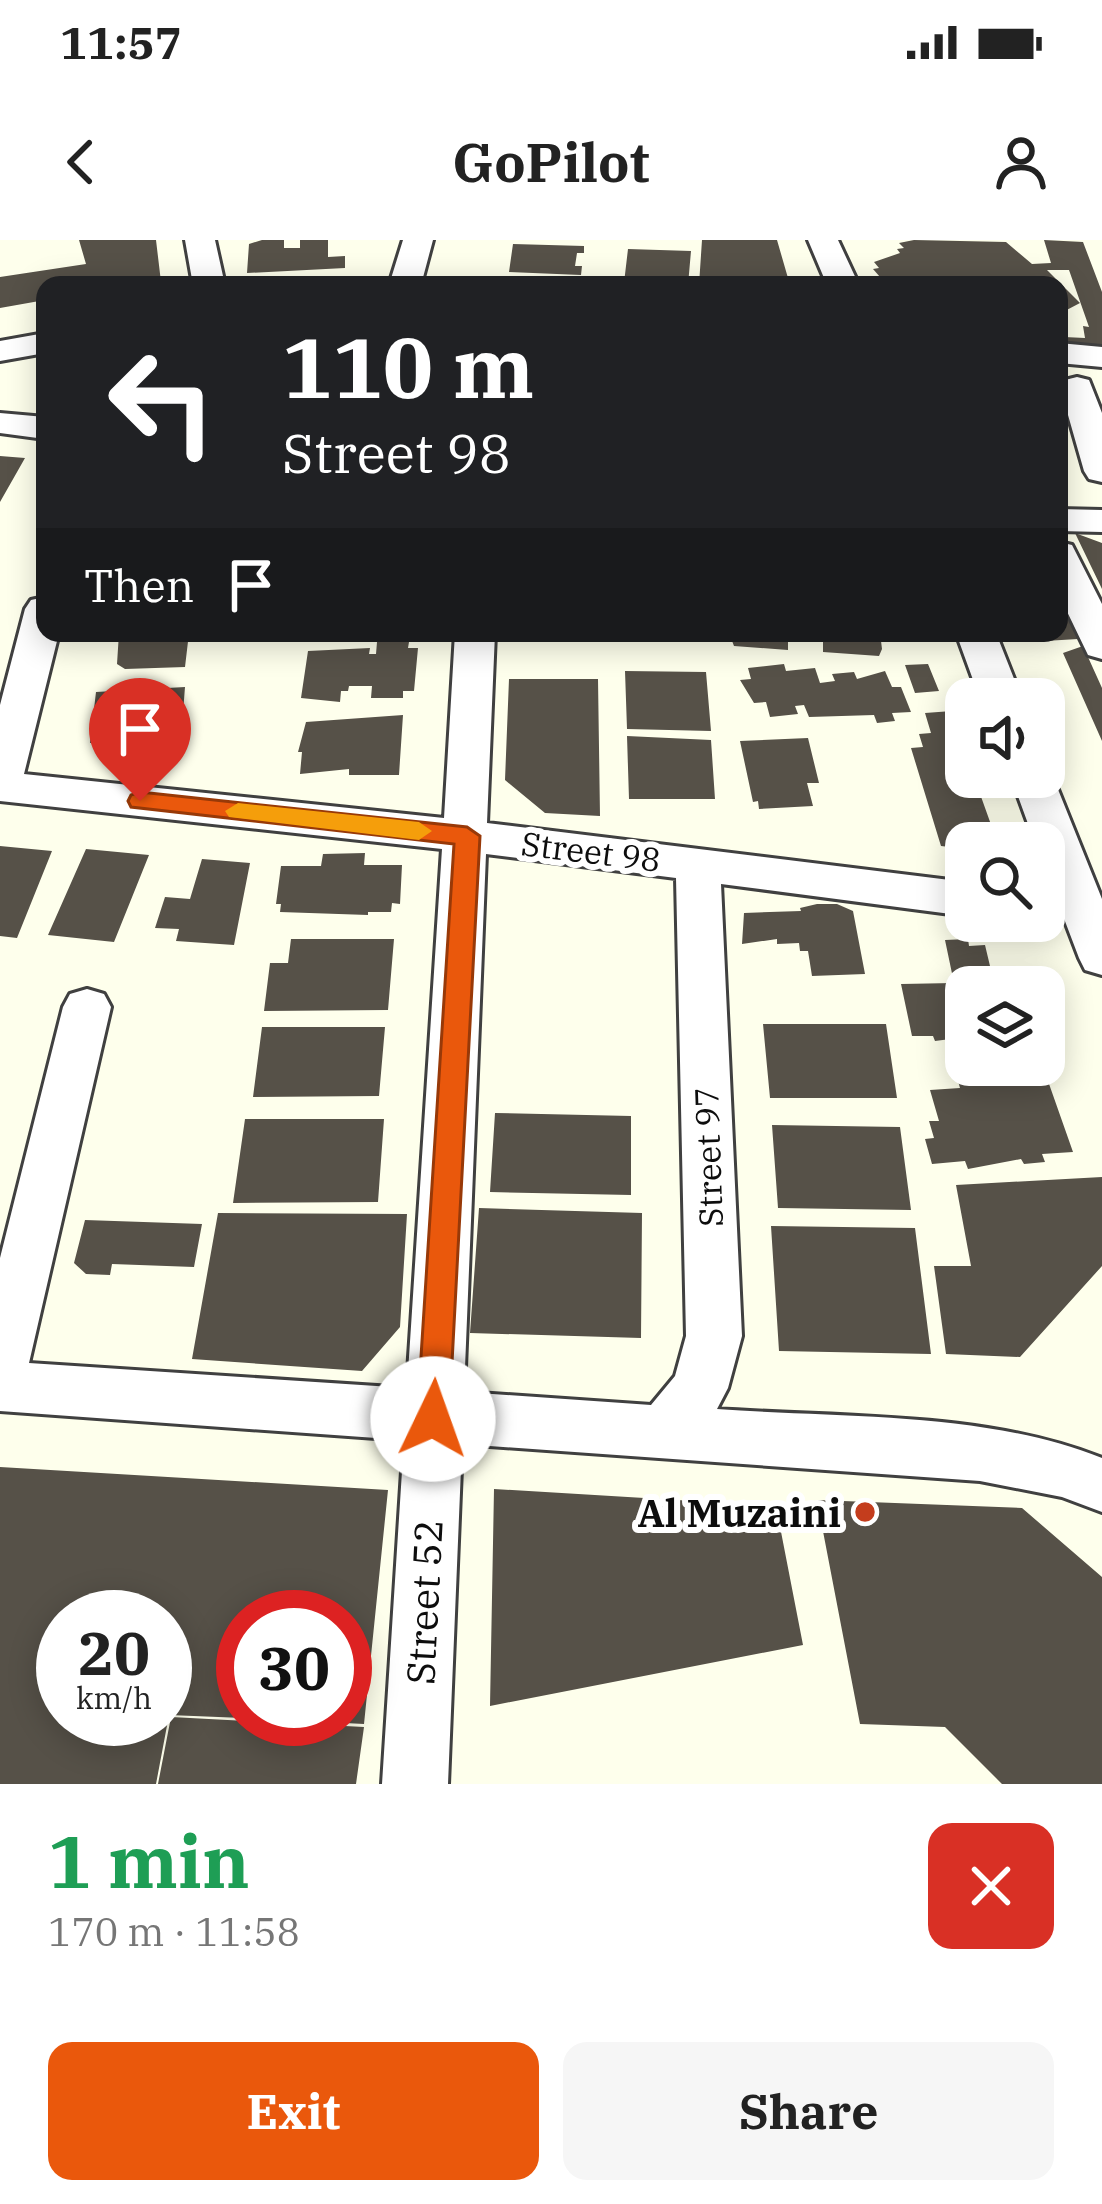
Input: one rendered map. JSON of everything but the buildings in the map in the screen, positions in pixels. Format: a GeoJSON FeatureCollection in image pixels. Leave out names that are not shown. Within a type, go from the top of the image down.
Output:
{"type":"FeatureCollection","features":[{"type":"Feature","properties":{"kind":"street"},"geometry":{"type":"LineString","coordinates":[[200,240],[207,276]]}},
{"type":"Feature","properties":{"kind":"street"},"geometry":{"type":"LineString","coordinates":[[408,276],[418,240]]}},
{"type":"Feature","properties":{"kind":"street"},"geometry":{"type":"LineString","coordinates":[[823,240],[839,276]]}},
{"type":"Feature","properties":{"kind":"street"},"geometry":{"type":"LineString","coordinates":[[0,351],[36,345]]}},
{"type":"Feature","properties":{"kind":"street"},"geometry":{"type":"LineString","coordinates":[[1068,354],[1102,357]]}},
{"type":"Feature","properties":{"kind":"street"},"geometry":{"type":"LineString","coordinates":[[1077,387],[1102,472]]}},
{"type":"Feature","properties":{"kind":"street"},"geometry":{"type":"LineString","coordinates":[[0,423],[36,427]]}},
{"type":"Feature","properties":{"kind":"street"},"geometry":{"type":"LineString","coordinates":[[1068,520],[1102,518]]}},
{"type":"Feature","properties":{"kind":"street"},"geometry":{"type":"LineString","coordinates":[[1068,573],[1102,646]]}},
{"type":"Feature","properties":{"kind":"street"},"geometry":{"type":"LineString","coordinates":[[0,786],[37,642]]}},
{"type":"Feature","properties":{"kind":"street"},"geometry":{"type":"LineString","coordinates":[[433,1419],[475,642]]}},
{"type":"Feature","properties":{"kind":"street"},"geometry":{"type":"LineString","coordinates":[[979,642],[993,678]]}},
{"type":"Feature","properties":{"kind":"street","name":"Street 98"},"geometry":{"type":"LineString","coordinates":[[0,786],[467,836],[945,896]]}},
{"type":"Feature","properties":{"kind":"street"},"geometry":{"type":"LineString","coordinates":[[1039,798],[1085,928]]}},
{"type":"Feature","properties":{"kind":"street","name":"Street 97"},"geometry":{"type":"LineString","coordinates":[[662,1435],[700,1388],[714,1336],[698,864]]}},
{"type":"Feature","properties":{"kind":"street"},"geometry":{"type":"LineString","coordinates":[[0,1369],[87,1007]]}},
{"type":"Feature","properties":{"kind":"street"},"geometry":{"type":"LineString","coordinates":[[0,1386],[980,1454],[1064,1470],[1102,1485]]}},
{"type":"Feature","properties":{"kind":"street","name":"Street 52"},"geometry":{"type":"LineString","coordinates":[[415,1784],[433,1419]]}},
{"type":"Feature","properties":{"kind":"slow traffic"},"geometry":{"type":"LineString","coordinates":[[238,811],[419,831]]}},
{"type":"Feature","properties":{"kind":"place","name":"Al Muzaini"},"geometry":{"type":"Point","coordinates":[865,1512]}},
{"type":"Feature","properties":{"kind":"route"},"geometry":{"type":"LineString","coordinates":[[140,801],[467,836],[433,1419]]}}]}
